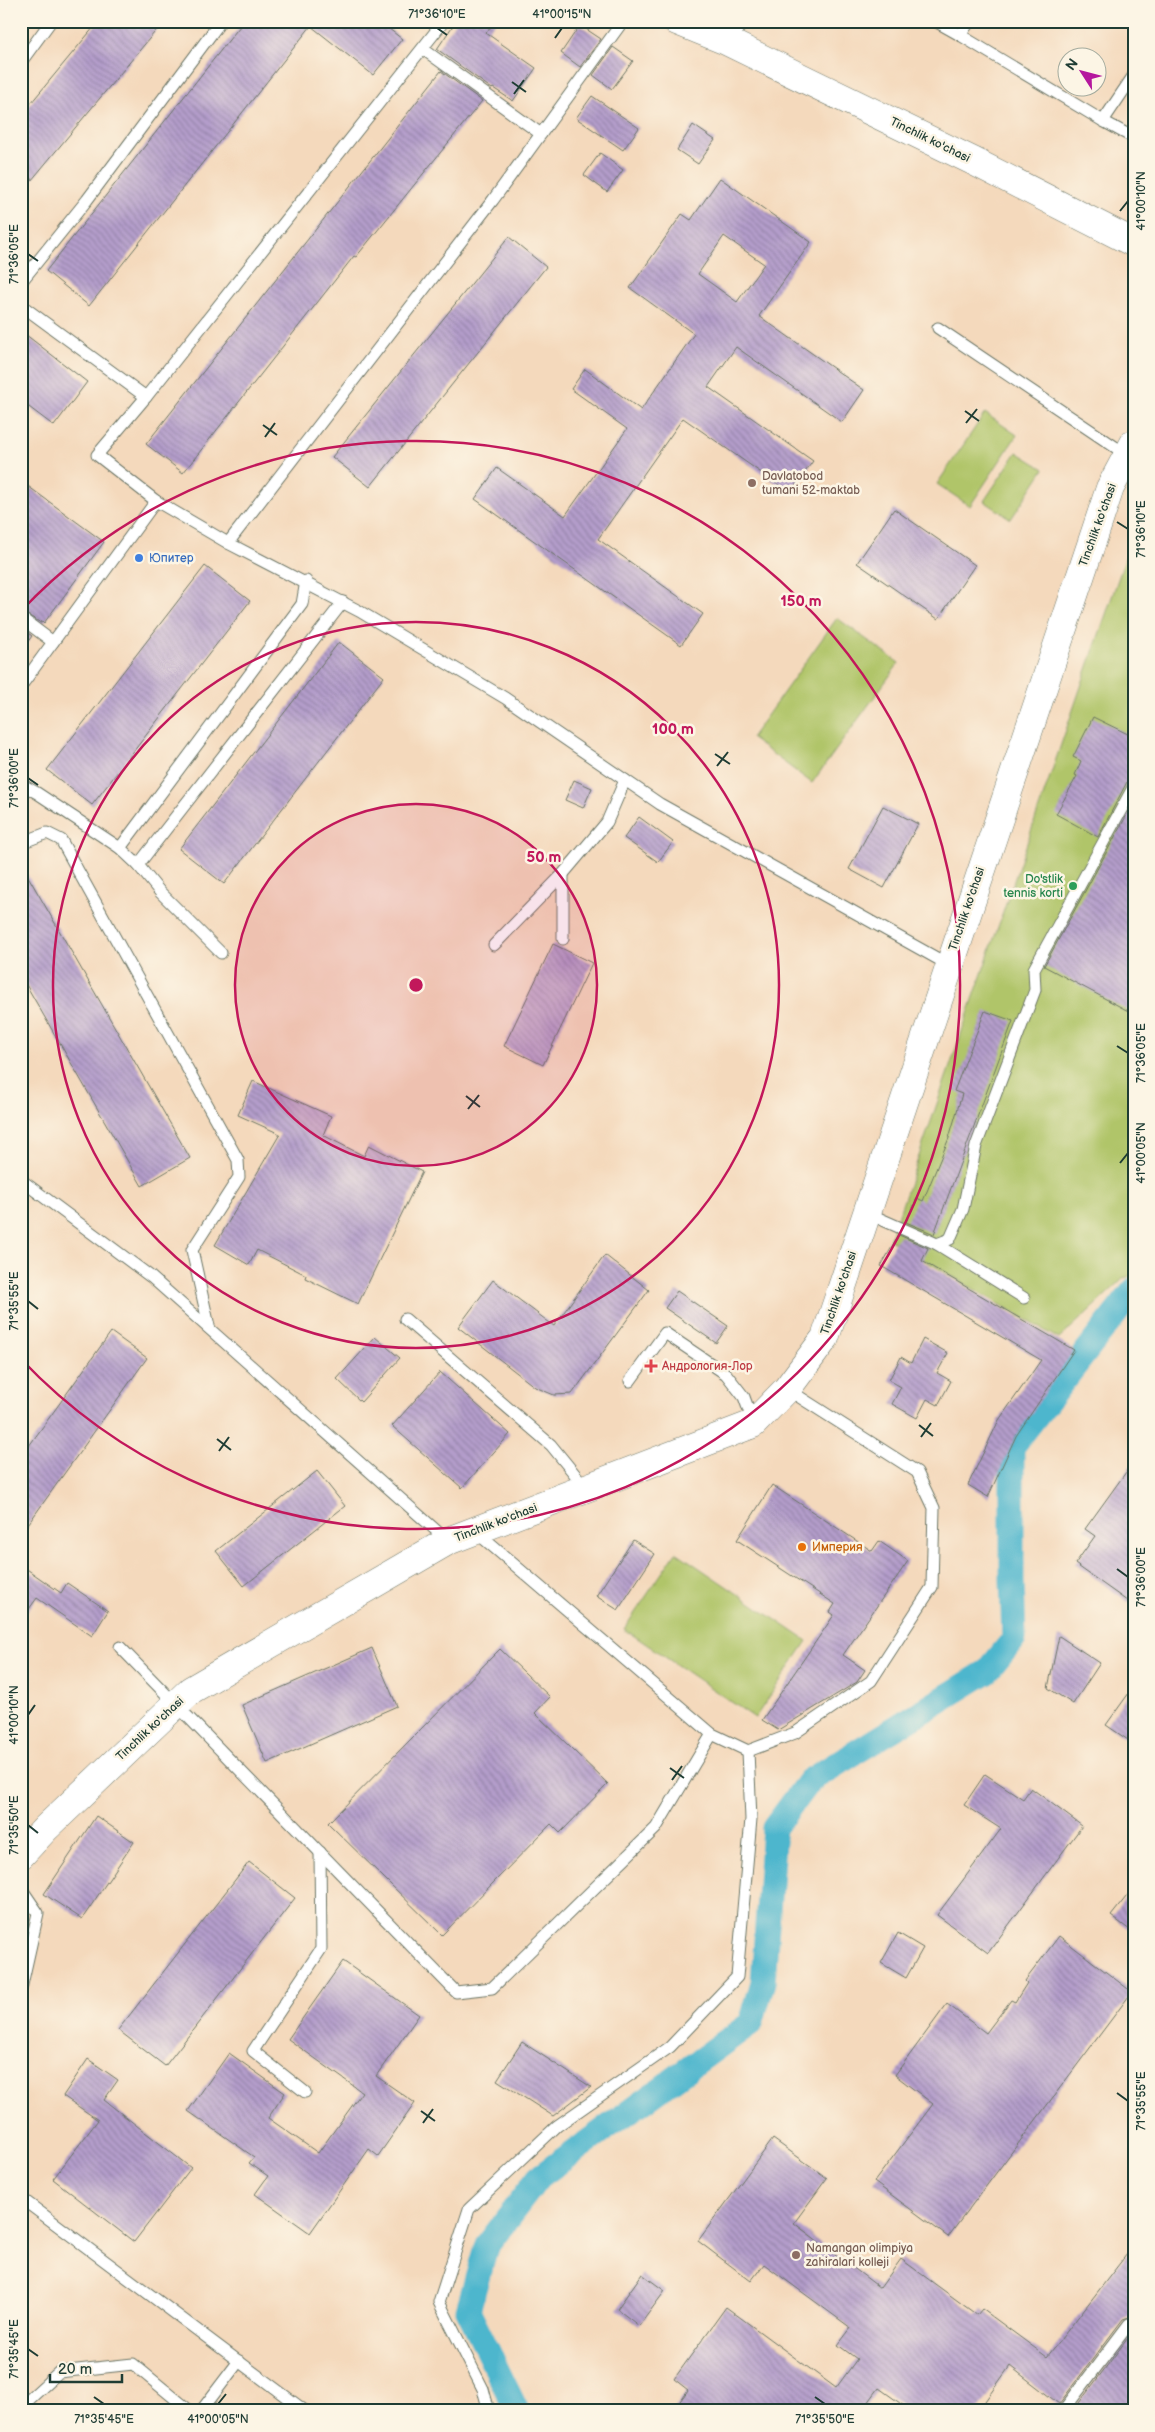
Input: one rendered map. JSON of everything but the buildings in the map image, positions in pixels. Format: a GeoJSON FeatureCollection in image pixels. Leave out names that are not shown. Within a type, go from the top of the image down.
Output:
{"type":"FeatureCollection","features":[{"type":"Feature","properties":{"kind":"street","name":"Tinchlik ko'chasi"},"geometry":{"type":"LineString","coordinates":[[677,21],[730,31],[973,161],[1134,243]]}},
{"type":"Feature","properties":{"kind":"street","name":"Tinchlik ko'chasi"},"geometry":{"type":"LineString","coordinates":[[21,1855],[46,1828],[191,1690],[448,1541],[753,1424],[787,1389],[825,1338],[948,965],[1110,488],[1131,449]]}},
{"type":"Feature","properties":{"kind":"lane"},"geometry":{"type":"LineString","coordinates":[[21,62],[51,21]]}},
{"type":"Feature","properties":{"kind":"lane"},"geometry":{"type":"LineString","coordinates":[[21,282],[87,200],[221,21]]}},
{"type":"Feature","properties":{"kind":"lane"},"geometry":{"type":"LineString","coordinates":[[444,21],[146,397],[97,455],[156,502],[228,543],[306,581],[343,602],[505,698],[660,804],[948,965]]}},
{"type":"Feature","properties":{"kind":"lane"},"geometry":{"type":"LineString","coordinates":[[228,543],[475,224],[622,21]]}},
{"type":"Feature","properties":{"kind":"lane"},"geometry":{"type":"LineString","coordinates":[[935,21],[1134,138]]}},
{"type":"Feature","properties":{"kind":"lane"},"geometry":{"type":"LineString","coordinates":[[960,35],[970,21]]}},
{"type":"Feature","properties":{"kind":"lane"},"geometry":{"type":"LineString","coordinates":[[423,49],[541,134]]}},
{"type":"Feature","properties":{"kind":"lane"},"geometry":{"type":"LineString","coordinates":[[1104,120],[1134,75]]}},
{"type":"Feature","properties":{"kind":"lane"},"geometry":{"type":"LineString","coordinates":[[21,305],[146,397]]}},
{"type":"Feature","properties":{"kind":"lane"},"geometry":{"type":"LineString","coordinates":[[938,328],[1131,449]]}},
{"type":"Feature","properties":{"kind":"lane"},"geometry":{"type":"LineString","coordinates":[[21,686],[156,502]]}},
{"type":"Feature","properties":{"kind":"lane"},"geometry":{"type":"LineString","coordinates":[[120,848],[302,604],[306,581]]}},
{"type":"Feature","properties":{"kind":"lane"},"geometry":{"type":"LineString","coordinates":[[138,864],[343,602]]}},
{"type":"Feature","properties":{"kind":"lane"},"geometry":{"type":"LineString","coordinates":[[21,618],[53,642]]}},
{"type":"Feature","properties":{"kind":"lane"},"geometry":{"type":"LineString","coordinates":[[494,945],[563,874],[607,822],[625,780]]}},
{"type":"Feature","properties":{"kind":"lane"},"geometry":{"type":"LineString","coordinates":[[21,784],[120,848],[138,864],[160,892],[221,953]]}},
{"type":"Feature","properties":{"kind":"lane"},"geometry":{"type":"LineString","coordinates":[[937,1244],[950,1239],[964,1210],[976,1146],[1035,990],[1034,969],[1134,786]]}},
{"type":"Feature","properties":{"kind":"lane"},"geometry":{"type":"LineString","coordinates":[[21,843],[46,832],[61,840],[238,1160],[239,1176],[192,1250],[209,1326]]}},
{"type":"Feature","properties":{"kind":"lane"},"geometry":{"type":"LineString","coordinates":[[563,874],[563,939]]}},
{"type":"Feature","properties":{"kind":"lane"},"geometry":{"type":"LineString","coordinates":[[21,1180],[151,1277],[209,1326],[448,1541]]}},
{"type":"Feature","properties":{"kind":"lane"},"geometry":{"type":"LineString","coordinates":[[867,1213],[937,1244],[1024,1298]]}},
{"type":"Feature","properties":{"kind":"lane"},"geometry":{"type":"LineString","coordinates":[[405,1319],[551,1445],[586,1488]]}},
{"type":"Feature","properties":{"kind":"lane"},"geometry":{"type":"LineString","coordinates":[[630,1381],[665,1333],[726,1374],[744,1397],[753,1424]]}},
{"type":"Feature","properties":{"kind":"lane"},"geometry":{"type":"LineString","coordinates":[[475,1531],[712,1734],[748,1751],[794,1733],[871,1680],[932,1587],[934,1508],[917,1472],[787,1389]]}},
{"type":"Feature","properties":{"kind":"lane"},"geometry":{"type":"LineString","coordinates":[[120,1647],[456,1992],[492,1988],[656,1828],[712,1734]]}},
{"type":"Feature","properties":{"kind":"lane"},"geometry":{"type":"LineString","coordinates":[[490,2411],[483,2389],[439,2302],[469,2209],[557,2126],[670,2047],[737,1977],[751,1819],[748,1751]]}},
{"type":"Feature","properties":{"kind":"lane"},"geometry":{"type":"LineString","coordinates":[[306,2092],[253,2051],[321,1949],[320,1852]]}},
{"type":"Feature","properties":{"kind":"lane"},"geometry":{"type":"LineString","coordinates":[[21,1888],[38,1913],[21,1989]]}},
{"type":"Feature","properties":{"kind":"lane"},"geometry":{"type":"LineString","coordinates":[[22,2200],[305,2411]]}},
{"type":"Feature","properties":{"kind":"lane"},"geometry":{"type":"LineString","coordinates":[[1063,2411],[1129,2324]]}},
{"type":"Feature","properties":{"kind":"lane"},"geometry":{"type":"LineString","coordinates":[[201,2411],[239,2361]]}},
{"type":"Feature","properties":{"kind":"lane"},"geometry":{"type":"LineString","coordinates":[[21,2407],[59,2372],[133,2364],[190,2411]]}},
{"type":"Feature","properties":{"kind":"green space"},"geometry":{"type":"Polygon","coordinates":[[[985,413],[1017,435],[970,506],[937,484],[985,413]]]}},
{"type":"Feature","properties":{"kind":"green space"},"geometry":{"type":"Polygon","coordinates":[[[1017,452],[1044,469],[1011,519],[984,501],[1017,452]]]}},
{"type":"Feature","properties":{"kind":"green space","name":"Do'stlik tennis korti"},"geometry":{"type":"Polygon","coordinates":[[[1134,533],[1134,1275],[1124,1278],[1059,1339],[890,1240],[1134,533]]]}},
{"type":"Feature","properties":{"kind":"green space"},"geometry":{"type":"Polygon","coordinates":[[[837,618],[899,663],[812,783],[751,738],[837,618]]]}},
{"type":"Feature","properties":{"kind":"green space"},"geometry":{"type":"Polygon","coordinates":[[[676,1552],[807,1641],[755,1718],[624,1629],[676,1552]]]}},
{"type":"Feature","properties":{"kind":"waterway"},"geometry":{"type":"LineString","coordinates":[[517,2411],[468,2310],[486,2247],[539,2177],[751,2023],[763,1982],[774,1828],[809,1781],[988,1671],[1014,1639],[1012,1447],[1134,1290]]}},
{"type":"Feature","properties":{"kind":"place","name":"Davlatobod tumani 52-maktab"},"geometry":{"type":"Point","coordinates":[752,483]}},
{"type":"Feature","properties":{"kind":"place","name":"Юпитер"},"geometry":{"type":"Point","coordinates":[139,558]}},
{"type":"Feature","properties":{"kind":"place","name":"Do'stlik tennis korti"},"geometry":{"type":"Point","coordinates":[1073,886]}},
{"type":"Feature","properties":{"kind":"place","name":"Андрология-Лор"},"geometry":{"type":"Point","coordinates":[651,1366]}},
{"type":"Feature","properties":{"kind":"place","name":"Империя"},"geometry":{"type":"Point","coordinates":[802,1547]}},
{"type":"Feature","properties":{"kind":"place","name":"Namangan olimpiya zahiralari kolleji"},"geometry":{"type":"Point","coordinates":[796,2255]}}]}
